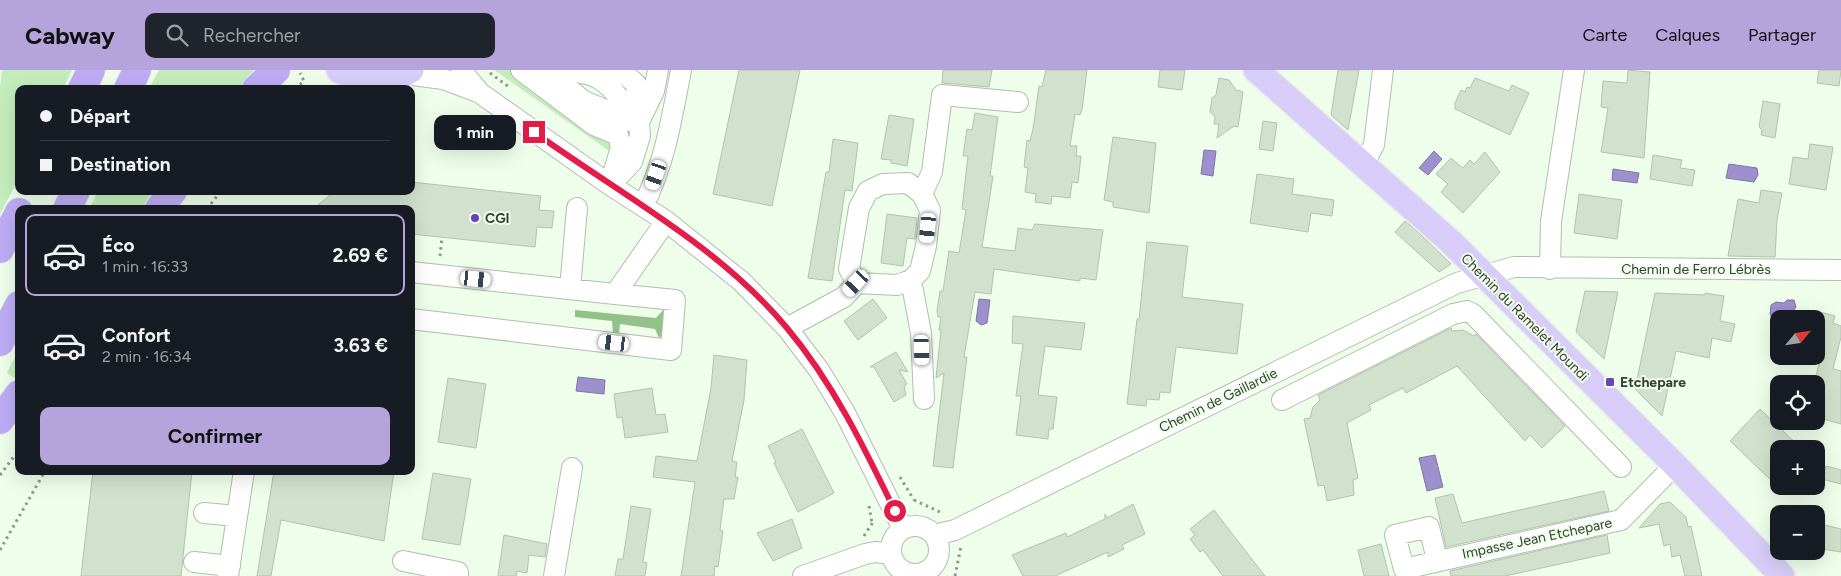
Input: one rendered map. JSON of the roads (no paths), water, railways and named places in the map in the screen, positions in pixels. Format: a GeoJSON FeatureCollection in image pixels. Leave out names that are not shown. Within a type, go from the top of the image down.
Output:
{"type":"FeatureCollection","features":[{"type":"Feature","properties":{"kind":"highway"},"geometry":{"type":"LineString","coordinates":[[84,85],[91,70]]}},
{"type":"Feature","properties":{"kind":"highway"},"geometry":{"type":"LineString","coordinates":[[130,85],[137,70]]}},
{"type":"Feature","properties":{"kind":"highway"},"geometry":{"type":"LineString","coordinates":[[264,85],[288,72]]}},
{"type":"Feature","properties":{"kind":"highway"},"geometry":{"type":"LineString","coordinates":[[162,205],[170,195]]}},
{"type":"Feature","properties":{"kind":"highway"},"geometry":{"type":"LineString","coordinates":[[0,249],[15,220]]}},
{"type":"Feature","properties":{"kind":"highway"},"geometry":{"type":"LineString","coordinates":[[0,342],[15,313]]}},
{"type":"Feature","properties":{"kind":"highway"},"geometry":{"type":"LineString","coordinates":[[0,420],[15,399]]}},
{"type":"Feature","properties":{"kind":"main road"},"geometry":{"type":"LineString","coordinates":[[339,70],[365,80],[385,80],[408,72]]}},
{"type":"Feature","properties":{"kind":"main road","name":"Chemin du Ramelet Moundi"},"geometry":{"type":"LineString","coordinates":[[1256,70],[1452,244],[1675,465],[1782,576]]}},
{"type":"Feature","properties":{"kind":"street"},"geometry":{"type":"LineString","coordinates":[[461,70],[480,93]]}},
{"type":"Feature","properties":{"kind":"street"},"geometry":{"type":"LineString","coordinates":[[521,70],[594,125],[618,135],[621,147],[610,185]]}},
{"type":"Feature","properties":{"kind":"street"},"geometry":{"type":"LineString","coordinates":[[547,70],[584,101],[638,124]]}},
{"type":"Feature","properties":{"kind":"street"},"geometry":{"type":"LineString","coordinates":[[547,70],[580,72],[598,77],[614,89],[638,124]]}},
{"type":"Feature","properties":{"kind":"street"},"geometry":{"type":"LineString","coordinates":[[547,70],[553,70]]}},
{"type":"Feature","properties":{"kind":"street"},"geometry":{"type":"LineString","coordinates":[[592,70],[609,74],[625,87],[638,124]]}},
{"type":"Feature","properties":{"kind":"street"},"geometry":{"type":"LineString","coordinates":[[610,185],[632,162],[640,136],[636,84],[621,71],[614,70]]}},
{"type":"Feature","properties":{"kind":"street"},"geometry":{"type":"LineString","coordinates":[[634,70],[647,81],[647,92],[638,124]]}},
{"type":"Feature","properties":{"kind":"street"},"geometry":{"type":"LineString","coordinates":[[638,124],[654,92],[658,70]]}},
{"type":"Feature","properties":{"kind":"street"},"geometry":{"type":"LineString","coordinates":[[643,206],[652,189],[666,148],[681,70]]}},
{"type":"Feature","properties":{"kind":"street"},"geometry":{"type":"LineString","coordinates":[[1364,165],[1374,145],[1383,70]]}},
{"type":"Feature","properties":{"kind":"street"},"geometry":{"type":"LineString","coordinates":[[1550,269],[1551,221],[1574,70]]}},
{"type":"Feature","properties":{"kind":"street"},"geometry":{"type":"LineString","coordinates":[[408,72],[443,79],[480,93],[610,185],[666,221],[741,281],[787,328],[819,370],[845,413],[903,529]]}},
{"type":"Feature","properties":{"kind":"street"},"geometry":{"type":"LineString","coordinates":[[922,194],[932,172],[942,95],[1018,102]]}},
{"type":"Feature","properties":{"kind":"street"},"geometry":{"type":"LineString","coordinates":[[883,184],[908,184],[922,194],[930,210],[926,246],[920,271],[911,280],[897,285],[856,283],[849,269],[859,208],[868,191],[883,184]]}},
{"type":"Feature","properties":{"kind":"street"},"geometry":{"type":"LineString","coordinates":[[570,289],[577,208]]}},
{"type":"Feature","properties":{"kind":"street"},"geometry":{"type":"LineString","coordinates":[[615,294],[666,221]]}},
{"type":"Feature","properties":{"kind":"street","name":"Chemin de Ferro Lébrès"},"geometry":{"type":"LineString","coordinates":[[1483,274],[1514,267],[1550,269],[1841,270]]}},
{"type":"Feature","properties":{"kind":"street"},"geometry":{"type":"LineString","coordinates":[[415,272],[675,300],[671,350],[415,319]]}},
{"type":"Feature","properties":{"kind":"street","name":"Chemin de Gaillardie"},"geometry":{"type":"LineString","coordinates":[[936,541],[953,528],[1457,283],[1483,274]]}},
{"type":"Feature","properties":{"kind":"street"},"geometry":{"type":"LineString","coordinates":[[911,280],[916,295],[922,333],[924,399]]}},
{"type":"Feature","properties":{"kind":"street"},"geometry":{"type":"LineString","coordinates":[[787,328],[844,296],[856,283]]}},
{"type":"Feature","properties":{"kind":"street"},"geometry":{"type":"LineString","coordinates":[[1282,400],[1453,314],[1467,311],[1473,314],[1621,467]]}},
{"type":"Feature","properties":{"kind":"street","name":"Impasse Jean Etchepare"},"geometry":{"type":"LineString","coordinates":[[1437,560],[1621,520],[1675,465]]}},
{"type":"Feature","properties":{"kind":"street"},"geometry":{"type":"LineString","coordinates":[[554,576],[572,468]]}},
{"type":"Feature","properties":{"kind":"street"},"geometry":{"type":"LineString","coordinates":[[194,562],[229,571],[243,475]]}},
{"type":"Feature","properties":{"kind":"street"},"geometry":{"type":"LineString","coordinates":[[204,513],[237,516]]}},
{"type":"Feature","properties":{"kind":"street"},"geometry":{"type":"LineString","coordinates":[[919,527],[936,541],[938,557],[934,566],[927,574],[915,575],[904,572],[895,564],[891,554],[891,544],[896,535],[903,529],[919,527]]}},
{"type":"Feature","properties":{"kind":"street"},"geometry":{"type":"LineString","coordinates":[[803,576],[865,554],[875,552],[891,554]]}},
{"type":"Feature","properties":{"kind":"street"},"geometry":{"type":"LineString","coordinates":[[403,561],[458,572],[458,576]]}},
{"type":"Feature","properties":{"kind":"place","name":"CGI"},"geometry":{"type":"Point","coordinates":[475,218]}},
{"type":"Feature","properties":{"kind":"place","name":"Etchepare"},"geometry":{"type":"Point","coordinates":[1610,382]}}]}
